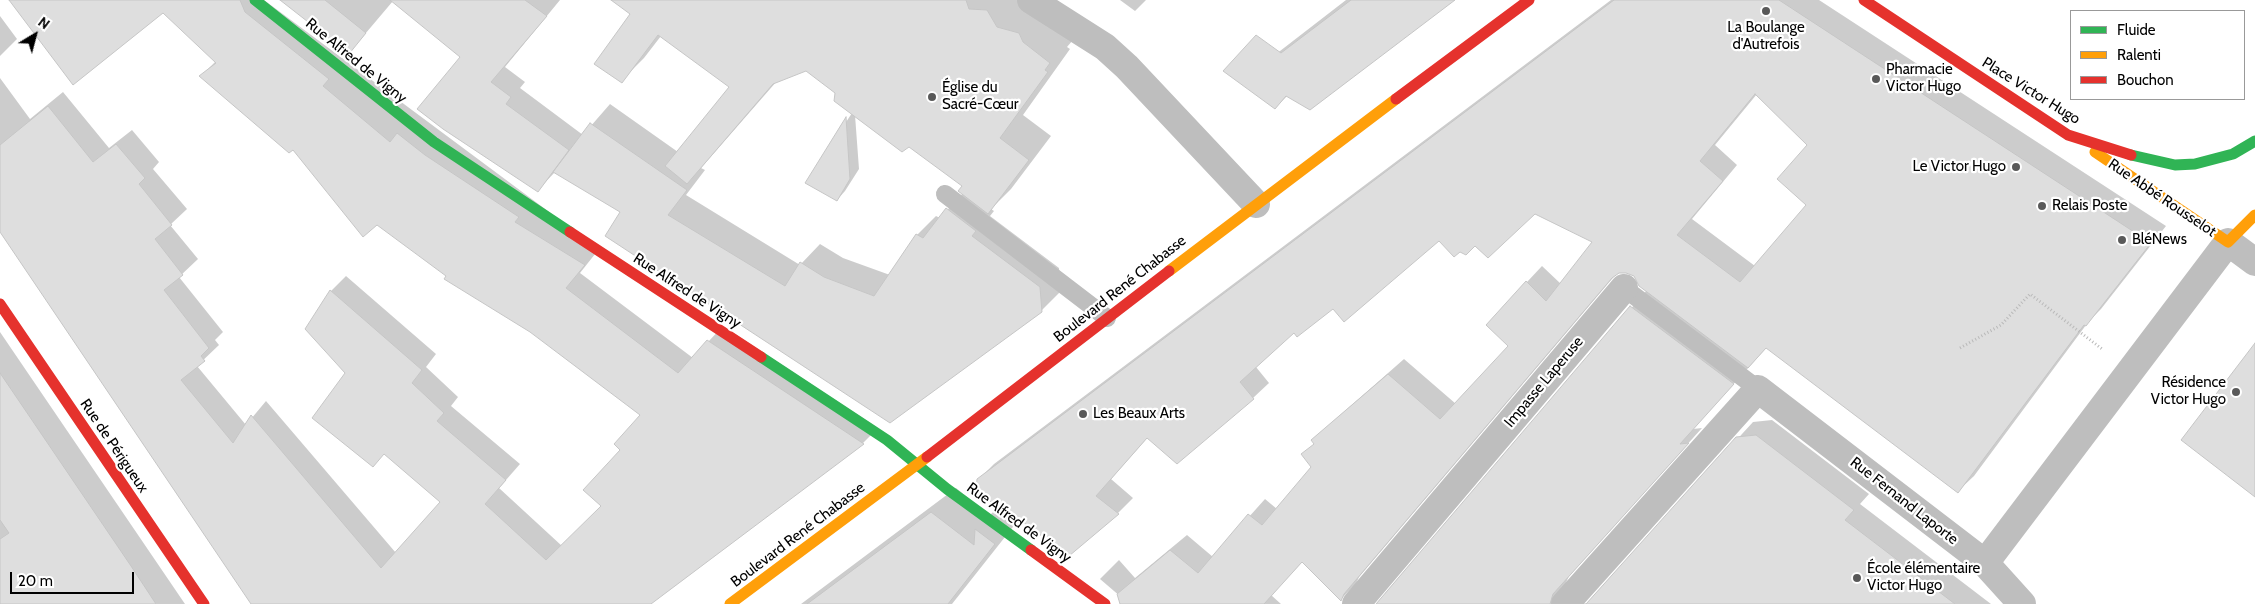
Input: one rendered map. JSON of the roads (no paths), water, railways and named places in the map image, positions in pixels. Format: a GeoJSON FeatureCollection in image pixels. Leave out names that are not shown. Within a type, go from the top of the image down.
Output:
{"type":"FeatureCollection","features":[{"type":"Feature","properties":{"kind":"main road","name":"Rue Alfred de Vigny"},"geometry":{"type":"LineString","coordinates":[[255,0],[434,142],[887,440],[1017,541],[1105,604]]}},
{"type":"Feature","properties":{"kind":"main road","name":"Boulevard René Chabasse"},"geometry":{"type":"LineString","coordinates":[[730,604],[917,464],[1256,204],[1529,0]]}},
{"type":"Feature","properties":{"kind":"main road","name":"Place Victor Hugo"},"geometry":{"type":"LineString","coordinates":[[1864,0],[2068,135],[2148,160],[2175,165],[2195,164],[2233,154],[2255,141]]}},
{"type":"Feature","properties":{"kind":"main road","name":"Rue Abbé Rousselot"},"geometry":{"type":"LineString","coordinates":[[2068,135],[2228,242]]}},
{"type":"Feature","properties":{"kind":"main road"},"geometry":{"type":"LineString","coordinates":[[2228,242],[2255,215]]}},
{"type":"Feature","properties":{"kind":"main road","name":"Rue de Périgueux"},"geometry":{"type":"LineString","coordinates":[[0,304],[204,604]]}},
{"type":"Feature","properties":{"kind":"street"},"geometry":{"type":"LineString","coordinates":[[1031,0],[1105,47],[1127,67],[1256,204]]}},
{"type":"Feature","properties":{"kind":"street"},"geometry":{"type":"LineString","coordinates":[[1985,563],[2228,242]]}},
{"type":"Feature","properties":{"kind":"street","name":"Rue Abbé Rousselot"},"geometry":{"type":"LineString","coordinates":[[2228,242],[2255,262]]}},
{"type":"Feature","properties":{"kind":"street","name":"Impasse Laperuse"},"geometry":{"type":"LineString","coordinates":[[1356,604],[1624,288]]}},
{"type":"Feature","properties":{"kind":"street"},"geometry":{"type":"LineString","coordinates":[[1565,604],[1758,389]]}},
{"type":"Feature","properties":{"kind":"street","name":"Rue Fernand Laporte"},"geometry":{"type":"LineString","coordinates":[[1758,389],[1985,563],[2022,604]]}},
{"type":"Feature","properties":{"kind":"lane"},"geometry":{"type":"LineString","coordinates":[[945,194],[1107,318]]}},
{"type":"Feature","properties":{"kind":"lane","name":"Impasse Laperuse"},"geometry":{"type":"LineString","coordinates":[[1624,288],[1758,389]]}},
{"type":"Feature","properties":{"kind":"place","name":"La Boulange d'Autrefois"},"geometry":{"type":"Point","coordinates":[1766,11]}},
{"type":"Feature","properties":{"kind":"place","name":"Pharmacie Victor Hugo"},"geometry":{"type":"Point","coordinates":[1876,79]}},
{"type":"Feature","properties":{"kind":"place","name":"Église du Sacré-Cœur"},"geometry":{"type":"Point","coordinates":[932,97]}},
{"type":"Feature","properties":{"kind":"place","name":"Le Victor Hugo"},"geometry":{"type":"Point","coordinates":[2016,167]}},
{"type":"Feature","properties":{"kind":"place","name":"Relais Poste"},"geometry":{"type":"Point","coordinates":[2042,206]}},
{"type":"Feature","properties":{"kind":"place","name":"BléNews"},"geometry":{"type":"Point","coordinates":[2122,240]}},
{"type":"Feature","properties":{"kind":"place","name":"Résidence Victor Hugo"},"geometry":{"type":"Point","coordinates":[2236,392]}},
{"type":"Feature","properties":{"kind":"place","name":"Les Beaux Arts"},"geometry":{"type":"Point","coordinates":[1083,414]}},
{"type":"Feature","properties":{"kind":"place","name":"École élémentaire Victor Hugo"},"geometry":{"type":"Point","coordinates":[1857,578]}}]}
